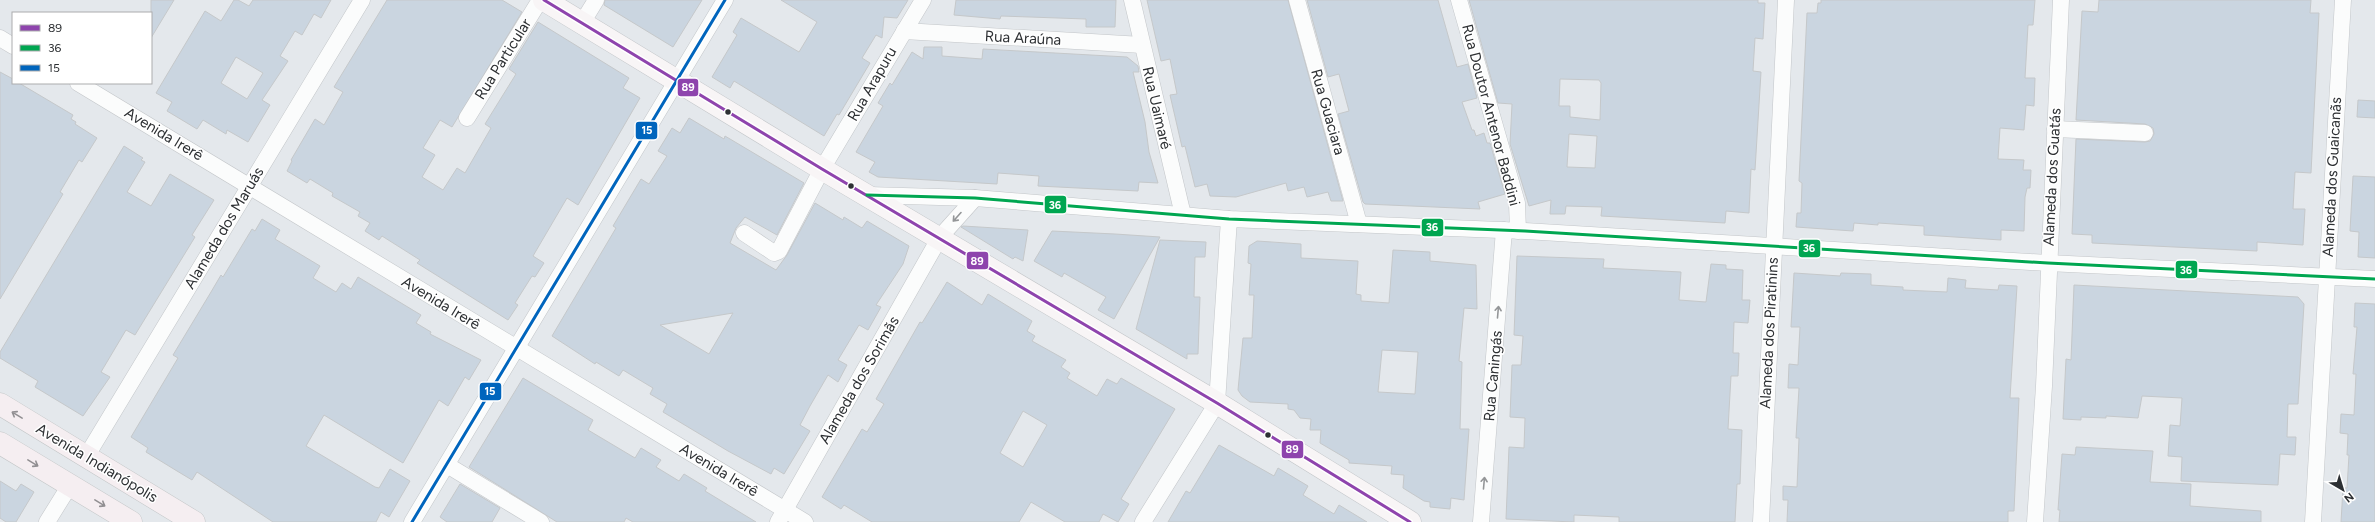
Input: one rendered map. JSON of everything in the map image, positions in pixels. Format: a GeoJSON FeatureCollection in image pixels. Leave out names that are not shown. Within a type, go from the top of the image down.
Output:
{"type":"FeatureCollection","features":[{"type":"Feature","properties":{"kind":"main road","name":"Avenida Indianópolis"},"geometry":{"type":"LineString","coordinates":[[0,404],[194,522]]}},
{"type":"Feature","properties":{"kind":"main road"},"geometry":{"type":"LineString","coordinates":[[0,443],[131,522]]}},
{"type":"Feature","properties":{"kind":"street","name":"Alameda dos Maruás"},"geometry":{"type":"LineString","coordinates":[[86,457],[362,0]]}},
{"type":"Feature","properties":{"kind":"street","name":"Rua Particular"},"geometry":{"type":"LineString","coordinates":[[467,118],[540,0]]}},
{"type":"Feature","properties":{"kind":"street"},"geometry":{"type":"LineString","coordinates":[[544,0],[822,169],[940,237],[1216,403],[1410,522]]}},
{"type":"Feature","properties":{"kind":"street"},"geometry":{"type":"LineString","coordinates":[[582,23],[596,0]]}},
{"type":"Feature","properties":{"kind":"street"},"geometry":{"type":"LineString","coordinates":[[412,522],[725,0]]}},
{"type":"Feature","properties":{"kind":"street","name":"Rua Arapuru"},"geometry":{"type":"LineString","coordinates":[[744,233],[777,254],[822,169],[923,0]]}},
{"type":"Feature","properties":{"kind":"street","name":"Rua Uaimaré"},"geometry":{"type":"LineString","coordinates":[[1132,0],[1183,215]]}},
{"type":"Feature","properties":{"kind":"street","name":"Rua Guaciara"},"geometry":{"type":"LineString","coordinates":[[1296,0],[1359,224]]}},
{"type":"Feature","properties":{"kind":"street","name":"Rua Doutor Antenor Baddini"},"geometry":{"type":"LineString","coordinates":[[1459,0],[1517,203],[1511,230]]}},
{"type":"Feature","properties":{"kind":"street","name":"Alameda dos Piratinins"},"geometry":{"type":"LineString","coordinates":[[1760,522],[1786,0]]}},
{"type":"Feature","properties":{"kind":"street","name":"Alameda dos Guatás"},"geometry":{"type":"LineString","coordinates":[[2035,522],[2044,386],[2048,263],[2061,0]]}},
{"type":"Feature","properties":{"kind":"street","name":"Alameda dos Guaicanãs"},"geometry":{"type":"LineString","coordinates":[[2313,522],[2343,0]]}},
{"type":"Feature","properties":{"kind":"street","name":"Rua Araúna"},"geometry":{"type":"LineString","coordinates":[[904,31],[1142,46]]}},
{"type":"Feature","properties":{"kind":"street"},"geometry":{"type":"LineString","coordinates":[[0,38],[12,45]]}},
{"type":"Feature","properties":{"kind":"street","name":"Avenida Irerê"},"geometry":{"type":"LineString","coordinates":[[80,84],[249,185],[517,349],[782,516],[805,522]]}},
{"type":"Feature","properties":{"kind":"street"},"geometry":{"type":"LineString","coordinates":[[2055,129],[2144,133]]}},
{"type":"Feature","properties":{"kind":"street"},"geometry":{"type":"LineString","coordinates":[[867,195],[975,198],[1229,218],[1511,230],[2048,263],[2375,279]]}},
{"type":"Feature","properties":{"kind":"street","name":"Alameda dos Sorimãs"},"geometry":{"type":"LineString","coordinates":[[782,516],[940,237],[975,198]]}},
{"type":"Feature","properties":{"kind":"street"},"geometry":{"type":"LineString","coordinates":[[1143,522],[1216,403],[1229,218]]}},
{"type":"Feature","properties":{"kind":"street","name":"Rua Caningás"},"geometry":{"type":"LineString","coordinates":[[1481,522],[1511,230]]}},
{"type":"Feature","properties":{"kind":"street"},"geometry":{"type":"LineString","coordinates":[[447,465],[538,521]]}},
{"type":"Feature","properties":{"kind":"street"},"geometry":{"type":"LineString","coordinates":[[47,522],[70,485]]}},
{"type":"Feature","properties":{"kind":"building"},"geometry":{"type":"Polygon","coordinates":[[[151,0],[174,0],[152,36],[151,0]]]}},
{"type":"Feature","properties":{"kind":"building"},"geometry":{"type":"Polygon","coordinates":[[[234,0],[238,0],[249,6],[253,0],[331,0],[321,18],[314,14],[302,35],[295,31],[280,56],[288,61],[262,100],[270,105],[248,142],[227,130],[226,134],[203,120],[197,129],[167,111],[172,102],[156,93],[205,11],[221,21],[234,0]],[[236,57],[221,83],[247,99],[263,73],[236,57]]]}},
{"type":"Feature","properties":{"kind":"building"},"geometry":{"type":"Polygon","coordinates":[[[387,0],[502,0],[522,12],[452,127],[440,120],[423,148],[435,155],[422,177],[443,190],[457,168],[465,173],[491,128],[485,124],[516,74],[509,69],[538,22],[629,78],[623,88],[640,98],[578,205],[567,198],[533,256],[544,263],[535,277],[532,276],[515,303],[518,305],[508,320],[417,263],[420,260],[382,236],[379,240],[365,231],[370,223],[358,216],[360,212],[332,196],[333,193],[310,179],[307,183],[287,171],[292,161],[291,160],[315,119],[324,125],[343,92],[334,87],[387,0]]]}},
{"type":"Feature","properties":{"kind":"building"},"geometry":{"type":"Polygon","coordinates":[[[605,0],[702,0],[673,47],[604,5],[605,0]]]}},
{"type":"Feature","properties":{"kind":"building"},"geometry":{"type":"Polygon","coordinates":[[[781,0],[908,0],[897,18],[884,17],[882,38],[876,35],[862,58],[870,63],[839,115],[837,114],[824,136],[734,81],[730,88],[712,77],[737,35],[733,32],[741,18],[799,52],[817,22],[781,0]]]}},
{"type":"Feature","properties":{"kind":"building"},"geometry":{"type":"Polygon","coordinates":[[[956,0],[1116,0],[1115,27],[1086,27],[1086,19],[1001,16],[1000,19],[954,15],[956,0]]]}},
{"type":"Feature","properties":{"kind":"building"},"geometry":{"type":"Polygon","coordinates":[[[1147,0],[1288,0],[1343,201],[1331,201],[1328,192],[1307,197],[1304,187],[1288,191],[1286,183],[1236,197],[1210,196],[1207,184],[1195,187],[1185,146],[1182,147],[1170,95],[1177,94],[1170,59],[1161,61],[1147,0]]]}},
{"type":"Feature","properties":{"kind":"building"},"geometry":{"type":"Polygon","coordinates":[[[1307,0],[1438,0],[1457,67],[1468,64],[1477,98],[1462,102],[1472,130],[1474,130],[1476,136],[1484,133],[1487,143],[1490,143],[1505,194],[1478,202],[1480,209],[1365,204],[1363,202],[1338,114],[1349,111],[1339,74],[1328,77],[1307,0]]]}},
{"type":"Feature","properties":{"kind":"building"},"geometry":{"type":"Polygon","coordinates":[[[1469,0],[1758,0],[1758,3],[1765,3],[1763,39],[1755,38],[1753,71],[1761,72],[1755,170],[1751,169],[1749,213],[1726,211],[1725,223],[1601,216],[1602,207],[1566,206],[1565,214],[1550,214],[1551,200],[1529,206],[1510,144],[1512,104],[1498,103],[1469,0]],[[1560,79],[1559,106],[1570,106],[1570,117],[1600,120],[1601,83],[1599,80],[1560,79]],[[1569,134],[1567,167],[1595,168],[1597,136],[1569,134]]]}},
{"type":"Feature","properties":{"kind":"building"},"geometry":{"type":"Polygon","coordinates":[[[1821,0],[2035,0],[2033,25],[2028,25],[2025,78],[2035,78],[2034,106],[2026,105],[2024,130],[2000,128],[1998,159],[2024,160],[2023,170],[2031,170],[2030,188],[2027,188],[2025,197],[2024,231],[2001,230],[2001,240],[1924,235],[1924,226],[1878,223],[1878,225],[1854,223],[1853,231],[1796,227],[1797,213],[1801,213],[1802,183],[1799,181],[1807,13],[1817,13],[1818,3],[1821,3],[1821,0]]]}},
{"type":"Feature","properties":{"kind":"building"},"geometry":{"type":"Polygon","coordinates":[[[2099,0],[2311,0],[2310,13],[2319,13],[2311,173],[2295,172],[2293,209],[2305,209],[2303,245],[2257,242],[2257,251],[2092,243],[2092,235],[2072,234],[2076,139],[2145,142],[2150,141],[2154,134],[2153,128],[2145,124],[2076,120],[2082,11],[2098,12],[2099,0]]]}},
{"type":"Feature","properties":{"kind":"building"},"geometry":{"type":"Polygon","coordinates":[[[924,47],[942,47],[942,56],[982,59],[983,49],[1127,57],[1138,66],[1139,72],[1133,72],[1145,122],[1149,152],[1158,183],[1139,182],[1138,191],[1038,186],[1039,176],[998,173],[997,184],[878,177],[869,172],[875,162],[856,152],[883,106],[878,103],[890,83],[892,85],[912,52],[923,59],[924,47]]]}},
{"type":"Feature","properties":{"kind":"building"},"geometry":{"type":"Polygon","coordinates":[[[0,72],[12,78],[12,84],[21,84],[73,115],[71,119],[76,122],[75,124],[97,138],[82,162],[79,160],[60,192],[63,194],[0,299],[0,72]]]}},
{"type":"Feature","properties":{"kind":"building"},"geometry":{"type":"Polygon","coordinates":[[[2358,100],[2375,101],[2375,118],[2357,117],[2358,100]]]}},
{"type":"Feature","properties":{"kind":"building"},"geometry":{"type":"Polygon","coordinates":[[[689,118],[724,139],[725,136],[804,183],[777,235],[745,217],[736,228],[730,243],[776,270],[787,255],[815,203],[843,220],[844,217],[862,228],[867,221],[909,246],[903,264],[876,305],[881,307],[868,330],[859,325],[838,360],[847,365],[838,382],[828,375],[810,406],[800,425],[810,431],[784,474],[774,468],[771,474],[728,451],[663,412],[667,404],[650,394],[653,388],[623,370],[619,376],[596,362],[595,364],[552,336],[616,228],[613,226],[641,179],[649,184],[667,156],[658,151],[672,128],[680,133],[689,118]],[[733,313],[660,325],[709,354],[733,313]]]}},
{"type":"Feature","properties":{"kind":"building"},"geometry":{"type":"Polygon","coordinates":[[[124,146],[143,158],[141,160],[145,162],[127,192],[151,206],[170,174],[214,200],[192,235],[195,237],[135,335],[126,330],[101,372],[110,377],[83,416],[35,387],[38,381],[0,358],[0,352],[124,146]]]}},
{"type":"Feature","properties":{"kind":"building"},"geometry":{"type":"Polygon","coordinates":[[[2353,176],[2375,177],[2375,258],[2358,257],[2359,232],[2350,231],[2353,176]]]}},
{"type":"Feature","properties":{"kind":"building"},"geometry":{"type":"Polygon","coordinates":[[[262,219],[280,230],[275,239],[320,266],[313,278],[336,292],[342,283],[351,289],[358,277],[421,315],[416,323],[431,332],[430,334],[481,360],[469,380],[465,377],[448,406],[439,400],[403,463],[324,415],[306,446],[375,487],[379,488],[390,469],[410,481],[389,517],[381,512],[376,522],[273,522],[197,472],[192,480],[146,452],[148,448],[131,437],[178,358],[173,355],[221,275],[223,277],[252,229],[255,231],[262,219]]]}},
{"type":"Feature","properties":{"kind":"building"},"geometry":{"type":"Polygon","coordinates":[[[961,227],[1028,230],[1023,261],[1015,257],[1013,259],[961,227]]]}},
{"type":"Feature","properties":{"kind":"building"},"geometry":{"type":"Polygon","coordinates":[[[1052,231],[1160,237],[1114,319],[1098,310],[1106,297],[1064,273],[1062,277],[1034,261],[1052,231]]]}},
{"type":"Feature","properties":{"kind":"building"},"geometry":{"type":"Polygon","coordinates":[[[1160,240],[1206,242],[1205,257],[1195,257],[1194,297],[1200,297],[1198,354],[1187,354],[1187,359],[1136,329],[1160,240]]]}},
{"type":"Feature","properties":{"kind":"building"},"geometry":{"type":"Polygon","coordinates":[[[1257,241],[1301,244],[1301,258],[1358,261],[1356,294],[1361,295],[1361,301],[1389,303],[1393,250],[1430,252],[1430,261],[1476,265],[1477,309],[1464,308],[1459,361],[1462,362],[1460,429],[1469,429],[1464,500],[1451,498],[1450,509],[1430,507],[1430,502],[1424,501],[1403,488],[1404,475],[1391,474],[1392,466],[1349,463],[1349,460],[1320,443],[1321,430],[1310,430],[1311,419],[1300,418],[1294,410],[1288,409],[1288,404],[1250,402],[1242,396],[1238,390],[1243,338],[1252,338],[1254,295],[1249,295],[1251,264],[1248,263],[1249,246],[1257,241]],[[1382,350],[1378,392],[1415,394],[1418,352],[1382,350]]]}},
{"type":"Feature","properties":{"kind":"building"},"geometry":{"type":"Polygon","coordinates":[[[1517,256],[1604,259],[1603,268],[1681,272],[1679,300],[1706,302],[1711,264],[1726,265],[1726,269],[1743,270],[1742,300],[1750,300],[1748,323],[1734,322],[1733,353],[1739,353],[1738,376],[1731,376],[1728,429],[1742,430],[1740,484],[1737,484],[1735,522],[1619,522],[1619,517],[1574,515],[1574,522],[1506,519],[1509,447],[1524,448],[1525,418],[1510,417],[1512,365],[1521,365],[1523,336],[1514,335],[1517,256]]]}},
{"type":"Feature","properties":{"kind":"building"},"geometry":{"type":"Polygon","coordinates":[[[1794,273],[1840,276],[1841,273],[1871,274],[1871,285],[1903,287],[1903,290],[1947,292],[1948,278],[1966,280],[1965,288],[1998,290],[1999,285],[2017,286],[2010,398],[2019,398],[2014,511],[2008,511],[2008,522],[1787,522],[1788,500],[1783,500],[1783,486],[1797,487],[1799,438],[1796,438],[1799,388],[1788,388],[1789,364],[1798,365],[1800,327],[1791,327],[1794,273]]]}},
{"type":"Feature","properties":{"kind":"building"},"geometry":{"type":"Polygon","coordinates":[[[947,282],[982,305],[988,294],[1032,321],[1027,331],[1035,336],[1032,341],[1066,360],[1061,367],[1070,373],[1067,378],[1097,396],[1107,379],[1117,384],[1121,378],[1175,409],[1121,499],[1129,504],[1118,522],[1103,514],[1099,522],[1065,522],[1031,502],[1019,522],[872,522],[844,505],[841,509],[822,497],[862,429],[867,432],[884,404],[876,399],[920,322],[922,323],[947,282]],[[1023,411],[1000,453],[1023,467],[1047,425],[1023,411]]]}},
{"type":"Feature","properties":{"kind":"building"},"geometry":{"type":"Polygon","coordinates":[[[2074,285],[2298,297],[2304,304],[2298,404],[2288,404],[2287,437],[2296,437],[2295,455],[2280,454],[2278,485],[2181,481],[2182,457],[2168,456],[2170,425],[2180,426],[2182,398],[2142,396],[2138,418],[2106,416],[2106,418],[2081,417],[2081,420],[2063,419],[2066,359],[2071,360],[2074,285]]]}},
{"type":"Feature","properties":{"kind":"building"},"geometry":{"type":"Polygon","coordinates":[[[2355,303],[2375,304],[2375,522],[2341,522],[2343,488],[2347,488],[2349,455],[2347,455],[2348,434],[2340,433],[2341,414],[2354,415],[2356,374],[2353,374],[2357,327],[2354,327],[2355,303]]]}},
{"type":"Feature","properties":{"kind":"building"},"geometry":{"type":"Polygon","coordinates":[[[523,378],[593,420],[588,430],[635,458],[641,448],[661,460],[656,467],[679,481],[684,474],[707,488],[705,491],[756,522],[633,522],[626,518],[624,522],[557,522],[469,467],[523,378]]]}},
{"type":"Feature","properties":{"kind":"building"},"geometry":{"type":"Polygon","coordinates":[[[1219,445],[1274,476],[1278,468],[1308,486],[1303,495],[1334,514],[1339,505],[1367,522],[1168,522],[1186,491],[1190,493],[1219,445]]]}},
{"type":"Feature","properties":{"kind":"building"},"geometry":{"type":"Polygon","coordinates":[[[2076,447],[2153,451],[2150,482],[2191,484],[2190,506],[2261,511],[2261,522],[2059,522],[2060,510],[2058,510],[2062,454],[2075,455],[2076,447]]]}},
{"type":"Feature","properties":{"kind":"building"},"geometry":{"type":"Polygon","coordinates":[[[0,481],[16,491],[21,484],[34,492],[16,522],[6,522],[0,518],[0,481]]]}},
{"type":"Feature","properties":{"kind":"building"},"geometry":{"type":"Polygon","coordinates":[[[460,484],[500,508],[492,522],[447,522],[440,517],[460,484]]]}},
{"type":"Feature","properties":{"kind":"transit line","name":"89"},"geometry":{"type":"LineString","coordinates":[[544,0],[822,169],[1217,403],[1410,522]]}},
{"type":"Feature","properties":{"kind":"transit line","name":"15"},"geometry":{"type":"LineString","coordinates":[[412,522],[725,0]]}},
{"type":"Feature","properties":{"kind":"transit line","name":"36"},"geometry":{"type":"LineString","coordinates":[[867,195],[975,198],[1229,219],[1525,231],[2048,263],[2375,279]]}}]}
